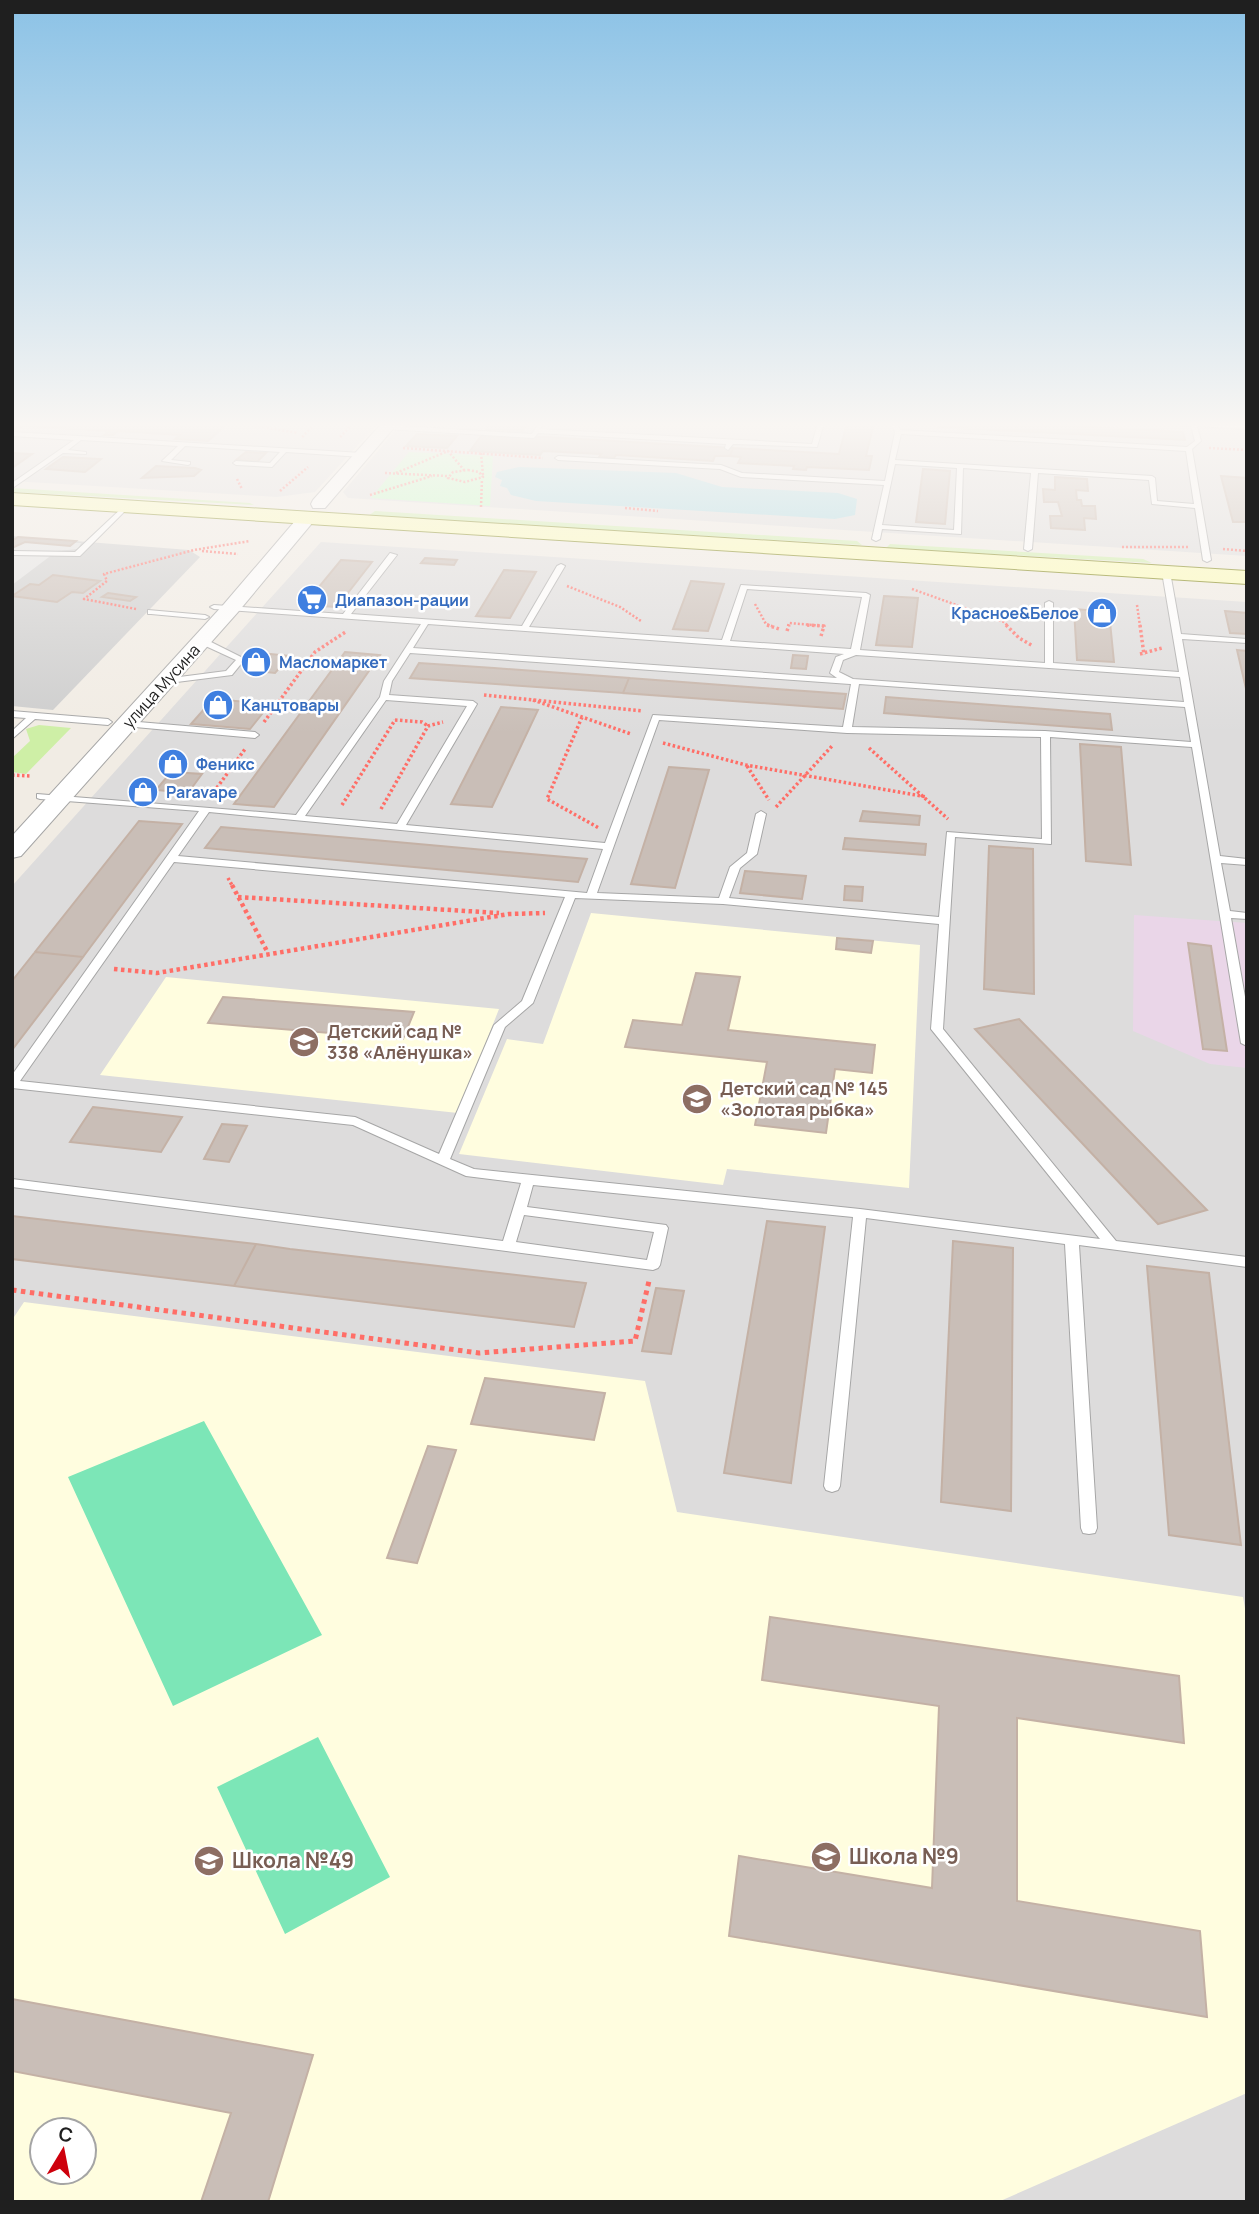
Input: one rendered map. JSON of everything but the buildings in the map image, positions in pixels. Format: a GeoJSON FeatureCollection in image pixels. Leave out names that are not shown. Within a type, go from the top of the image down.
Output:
{"type":"FeatureCollection","features":[{"type":"Feature","properties":{"kind":"main road"},"geometry":{"type":"LineString","coordinates":[[482,526],[876,540],[1028,549],[1247,578]]}},
{"type":"Feature","properties":{"kind":"main road"},"geometry":{"type":"LineString","coordinates":[[699,526],[1164,565],[1208,560],[1247,562]]}},
{"type":"Feature","properties":{"kind":"street","name":"улица Мусина"},"geometry":{"type":"LineString","coordinates":[[12,851],[50,797],[217,611],[274,542],[294,526]]}},
{"type":"Feature","properties":{"kind":"street","name":"улица Мусина"},"geometry":{"type":"LineString","coordinates":[[117,723],[164,682],[202,640],[217,611]]}},
{"type":"Feature","properties":{"kind":"street","name":"улица Мусина"},"geometry":{"type":"LineString","coordinates":[[12,826],[50,797]]}},
{"type":"Feature","properties":{"kind":"lane"},"geometry":{"type":"LineString","coordinates":[[12,554],[76,554],[105,526]]}},
{"type":"Feature","properties":{"kind":"lane"},"geometry":{"type":"LineString","coordinates":[[879,526],[876,540],[958,532],[958,526]]}},
{"type":"Feature","properties":{"kind":"lane"},"geometry":{"type":"LineString","coordinates":[[1028,549],[1030,526]]}},
{"type":"Feature","properties":{"kind":"lane"},"geometry":{"type":"LineString","coordinates":[[1202,526],[1208,560]]}},
{"type":"Feature","properties":{"kind":"lane"},"geometry":{"type":"LineString","coordinates":[[345,616],[393,555]]}},
{"type":"Feature","properties":{"kind":"lane"},"geometry":{"type":"LineString","coordinates":[[1164,565],[1187,705],[1227,914],[1247,1043]]}},
{"type":"Feature","properties":{"kind":"lane"},"geometry":{"type":"LineString","coordinates":[[524,628],[550,580],[561,566]]}},
{"type":"Feature","properties":{"kind":"lane"},"geometry":{"type":"LineString","coordinates":[[725,643],[744,587],[866,595],[855,652]]}},
{"type":"Feature","properties":{"kind":"lane"},"geometry":{"type":"LineString","coordinates":[[1049,603],[1049,666]]}},
{"type":"Feature","properties":{"kind":"lane"},"geometry":{"type":"LineString","coordinates":[[151,612],[217,611],[345,616],[1182,675]]}},
{"type":"Feature","properties":{"kind":"lane"},"geometry":{"type":"LineString","coordinates":[[299,818],[384,697],[388,681],[426,622]]}},
{"type":"Feature","properties":{"kind":"lane"},"geometry":{"type":"LineString","coordinates":[[1176,636],[1247,641]]}},
{"type":"Feature","properties":{"kind":"lane"},"geometry":{"type":"LineString","coordinates":[[164,682],[229,673],[241,659],[202,640]]}},
{"type":"Feature","properties":{"kind":"lane"},"geometry":{"type":"LineString","coordinates":[[409,650],[1187,705]]}},
{"type":"Feature","properties":{"kind":"lane"},"geometry":{"type":"LineString","coordinates":[[855,652],[839,659],[834,673],[855,683]]}},
{"type":"Feature","properties":{"kind":"lane"},"geometry":{"type":"LineString","coordinates":[[847,730],[855,683]]}},
{"type":"Feature","properties":{"kind":"lane"},"geometry":{"type":"LineString","coordinates":[[384,697],[473,704],[400,827]]}},
{"type":"Feature","properties":{"kind":"lane"},"geometry":{"type":"LineString","coordinates":[[12,714],[255,735]]}},
{"type":"Feature","properties":{"kind":"lane"},"geometry":{"type":"LineString","coordinates":[[12,736],[34,715]]}},
{"type":"Feature","properties":{"kind":"lane"},"geometry":{"type":"LineString","coordinates":[[592,896],[611,834],[656,717],[847,730],[1045,734],[1195,746]]}},
{"type":"Feature","properties":{"kind":"lane"},"geometry":{"type":"LineString","coordinates":[[1045,734],[1047,842],[950,834],[937,1029],[1112,1245]]}},
{"type":"Feature","properties":{"kind":"lane"},"geometry":{"type":"LineString","coordinates":[[50,797],[607,846]]}},
{"type":"Feature","properties":{"kind":"lane"},"geometry":{"type":"LineString","coordinates":[[206,809],[13,1084],[355,1121],[471,1173],[860,1213],[1247,1262]]}},
{"type":"Feature","properties":{"kind":"lane"},"geometry":{"type":"LineString","coordinates":[[723,901],[735,867],[752,854],[761,814]]}},
{"type":"Feature","properties":{"kind":"lane"},"geometry":{"type":"LineString","coordinates":[[172,859],[592,896],[723,901],[943,921]]}},
{"type":"Feature","properties":{"kind":"lane"},"geometry":{"type":"LineString","coordinates":[[1216,859],[1247,862]]}},
{"type":"Feature","properties":{"kind":"lane"},"geometry":{"type":"LineString","coordinates":[[443,1160],[500,1025],[527,1003],[571,894]]}},
{"type":"Feature","properties":{"kind":"lane"},"geometry":{"type":"LineString","coordinates":[[1227,914],[1247,916]]}},
{"type":"Feature","properties":{"kind":"lane"},"geometry":{"type":"LineString","coordinates":[[508,1246],[528,1180]]}},
{"type":"Feature","properties":{"kind":"lane"},"geometry":{"type":"LineString","coordinates":[[12,1183],[653,1265],[662,1227],[519,1210]]}},
{"type":"Feature","properties":{"kind":"lane"},"geometry":{"type":"LineString","coordinates":[[832,1486],[860,1213]]}},
{"type":"Feature","properties":{"kind":"lane"},"geometry":{"type":"LineString","coordinates":[[1072,1240],[1089,1528]]}},
{"type":"Feature","properties":{"kind":"path"},"geometry":{"type":"LineString","coordinates":[[151,612],[84,599],[107,580],[104,574],[194,550],[250,541]]}},
{"type":"Feature","properties":{"kind":"path"},"geometry":{"type":"LineString","coordinates":[[194,550],[238,554]]}},
{"type":"Feature","properties":{"kind":"path"},"geometry":{"type":"LineString","coordinates":[[550,580],[620,607],[668,639]]}},
{"type":"Feature","properties":{"kind":"path"},"geometry":{"type":"LineString","coordinates":[[912,589],[1004,622],[1019,638],[1049,654]]}},
{"type":"Feature","properties":{"kind":"path"},"geometry":{"type":"LineString","coordinates":[[1137,605],[1147,673]]}},
{"type":"Feature","properties":{"kind":"path"},"geometry":{"type":"LineString","coordinates":[[206,809],[206,802],[316,652],[346,633],[358,617]]}},
{"type":"Feature","properties":{"kind":"path"},"geometry":{"type":"LineString","coordinates":[[786,632],[789,623],[824,626],[818,645]]}},
{"type":"Feature","properties":{"kind":"path"},"geometry":{"type":"LineString","coordinates":[[478,694],[643,711],[656,717]]}},
{"type":"Feature","properties":{"kind":"path"},"geometry":{"type":"LineString","coordinates":[[533,700],[648,739],[746,765],[927,797]]}},
{"type":"Feature","properties":{"kind":"path"},"geometry":{"type":"LineString","coordinates":[[372,825],[428,726],[467,714]]}},
{"type":"Feature","properties":{"kind":"path"},"geometry":{"type":"LineString","coordinates":[[582,717],[547,799],[611,834]]}},
{"type":"Feature","properties":{"kind":"path"},"geometry":{"type":"LineString","coordinates":[[369,718],[422,722],[428,726]]}},
{"type":"Feature","properties":{"kind":"path"},"geometry":{"type":"LineString","coordinates":[[332,821],[395,720]]}},
{"type":"Feature","properties":{"kind":"path"},"geometry":{"type":"LineString","coordinates":[[761,814],[775,808],[847,730],[927,797],[949,821],[950,834]]}},
{"type":"Feature","properties":{"kind":"path"},"geometry":{"type":"LineString","coordinates":[[746,765],[775,808]]}},
{"type":"Feature","properties":{"kind":"path"},"geometry":{"type":"LineString","coordinates":[[12,775],[31,776]]}},
{"type":"Feature","properties":{"kind":"path"},"geometry":{"type":"LineString","coordinates":[[198,861],[226,874],[268,953]]}},
{"type":"Feature","properties":{"kind":"path"},"geometry":{"type":"LineString","coordinates":[[238,897],[509,914],[563,913]]}},
{"type":"Feature","properties":{"kind":"path"},"geometry":{"type":"LineString","coordinates":[[96,967],[157,973],[509,914]]}},
{"type":"Feature","properties":{"kind":"path"},"geometry":{"type":"LineString","coordinates":[[12,1290],[479,1353],[635,1341],[653,1265]]}},
{"type":"Feature","properties":{"kind":"shaded area"},"geometry":{"type":"Polygon","coordinates":[[[787,526],[1247,526],[1247,556],[787,526]]]}},
{"type":"Feature","properties":{"kind":"shaded area"},"geometry":{"type":"Polygon","coordinates":[[[12,536],[189,550],[200,557],[53,710],[12,706],[12,536]]]}},
{"type":"Feature","properties":{"kind":"shaded area"},"geometry":{"type":"Polygon","coordinates":[[[12,540],[81,543],[78,549],[57,551],[12,585],[12,540]]]}},
{"type":"Feature","properties":{"kind":"shaded area"},"geometry":{"type":"Polygon","coordinates":[[[321,542],[1247,602],[1247,2202],[12,2202],[12,886],[321,542]]]}},
{"type":"Feature","properties":{"kind":"shaded area","name":"Детский сад № 145 «Золотая рыбка»"},"geometry":{"type":"Polygon","coordinates":[[[591,913],[920,945],[909,1188],[727,1169],[723,1185],[459,1154],[507,1039],[543,1044],[591,913]]]}},
{"type":"Feature","properties":{"kind":"shaded area"},"geometry":{"type":"Polygon","coordinates":[[[1134,915],[1247,923],[1247,1068],[1210,1064],[1133,1031],[1134,915]]]}},
{"type":"Feature","properties":{"kind":"shaded area","name":"Детский сад № 338 «Алёнушка»"},"geometry":{"type":"Polygon","coordinates":[[[166,977],[499,1009],[458,1113],[100,1075],[166,977]]]}},
{"type":"Feature","properties":{"kind":"shaded area","name":"Школа №9"},"geometry":{"type":"Polygon","coordinates":[[[24,1302],[645,1381],[677,1512],[1243,1597],[1247,1620],[1247,2093],[998,2202],[12,2202],[12,1320],[24,1302]]]}},
{"type":"Feature","properties":{"kind":"green space"},"geometry":{"type":"Polygon","coordinates":[[[544,526],[621,526],[857,541],[862,545],[544,526]]]}},
{"type":"Feature","properties":{"kind":"green space"},"geometry":{"type":"Polygon","coordinates":[[[890,544],[1143,559],[1152,563],[886,548],[890,544]]]}},
{"type":"Feature","properties":{"kind":"green space"},"geometry":{"type":"Polygon","coordinates":[[[39,725],[71,728],[26,774],[12,772],[12,758],[30,741],[26,729],[39,725]]]}},
{"type":"Feature","properties":{"kind":"green space"},"geometry":{"type":"Polygon","coordinates":[[[204,1421],[322,1635],[173,1706],[68,1477],[204,1421]]]}},
{"type":"Feature","properties":{"kind":"green space"},"geometry":{"type":"Polygon","coordinates":[[[318,1737],[390,1877],[285,1934],[217,1787],[318,1737]]]}},
{"type":"Feature","properties":{"kind":"place","name":"Диапазон-рации"},"geometry":{"type":"Point","coordinates":[312,600]}},
{"type":"Feature","properties":{"kind":"place","name":"Красное&Белое"},"geometry":{"type":"Point","coordinates":[1102,613]}},
{"type":"Feature","properties":{"kind":"place","name":"Масломаркет"},"geometry":{"type":"Point","coordinates":[256,662]}},
{"type":"Feature","properties":{"kind":"place","name":"Канцтовары"},"geometry":{"type":"Point","coordinates":[218,705]}},
{"type":"Feature","properties":{"kind":"place","name":"Феникс"},"geometry":{"type":"Point","coordinates":[173,764]}},
{"type":"Feature","properties":{"kind":"place","name":"Paravape"},"geometry":{"type":"Point","coordinates":[143,792]}},
{"type":"Feature","properties":{"kind":"place","name":"Детский сад № 338 «Алёнушка»"},"geometry":{"type":"Point","coordinates":[304,1042]}},
{"type":"Feature","properties":{"kind":"place","name":"Детский сад № 145 «Золотая рыбка»"},"geometry":{"type":"Point","coordinates":[697,1099]}},
{"type":"Feature","properties":{"kind":"place","name":"Школа №9"},"geometry":{"type":"Point","coordinates":[826,1857]}},
{"type":"Feature","properties":{"kind":"place","name":"Школа №49"},"geometry":{"type":"Point","coordinates":[209,1861]}}]}
